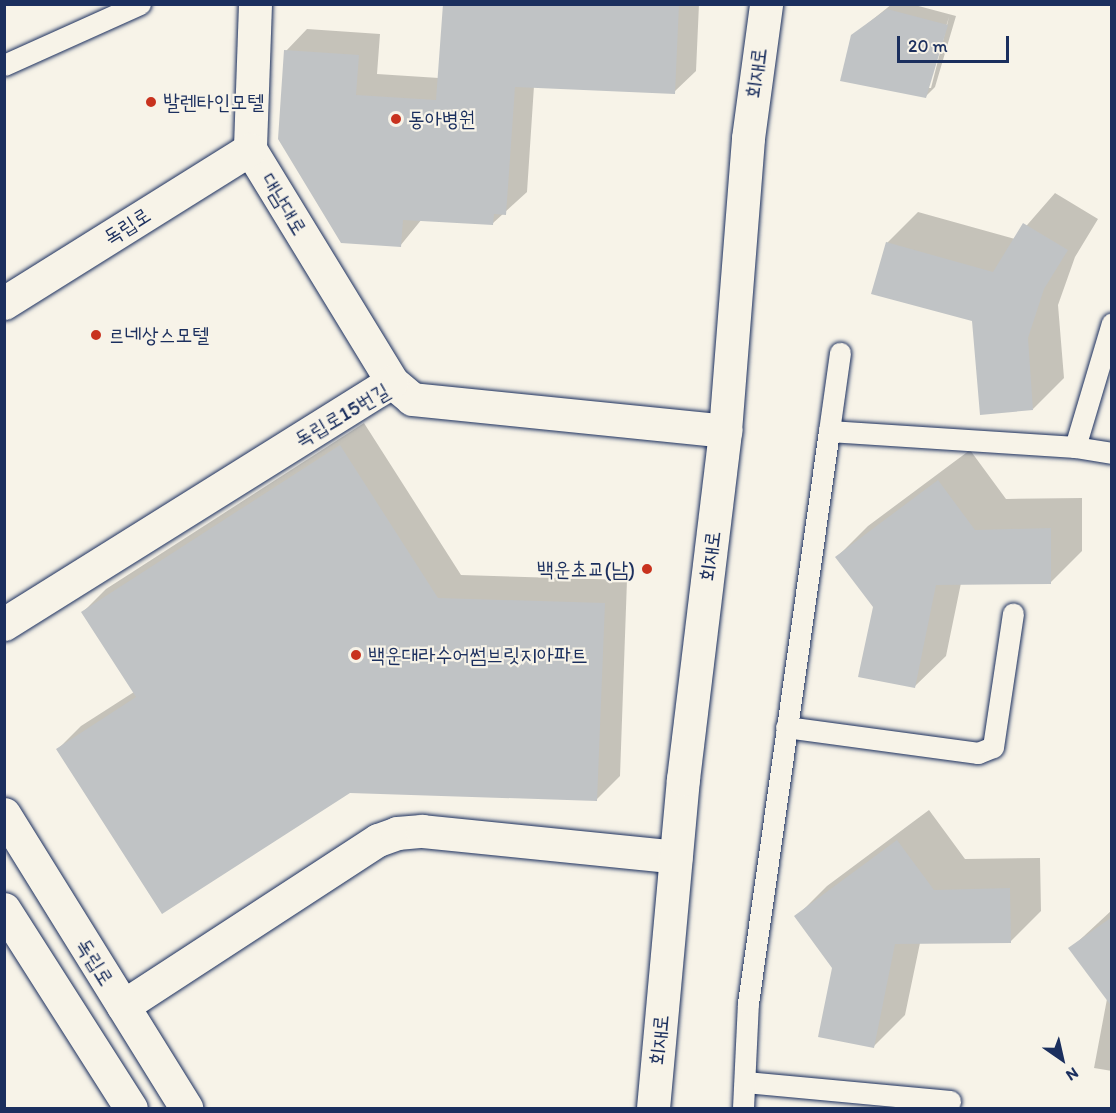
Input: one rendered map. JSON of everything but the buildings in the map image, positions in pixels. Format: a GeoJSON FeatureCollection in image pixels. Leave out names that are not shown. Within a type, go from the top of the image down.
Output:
{"type":"FeatureCollection","features":[{"type":"Feature","properties":{"kind":"street","name":"대남대로"},"geometry":{"type":"LineString","coordinates":[[255,4],[250,149],[392,382]]}},
{"type":"Feature","properties":{"kind":"street","name":"회재로"},"geometry":{"type":"LineString","coordinates":[[653,1108],[675,857],[724,431],[748,138],[766,4]]}},
{"type":"Feature","properties":{"kind":"street","name":"독립로"},"geometry":{"type":"LineString","coordinates":[[4,303],[250,149]]}},
{"type":"Feature","properties":{"kind":"street","name":"독립로15번길"},"geometry":{"type":"LineString","coordinates":[[4,624],[392,382],[412,399],[724,431]]}},
{"type":"Feature","properties":{"kind":"street","name":"독립로"},"geometry":{"type":"LineString","coordinates":[[4,814],[186,1108]]}},
{"type":"Feature","properties":{"kind":"street"},"geometry":{"type":"LineString","coordinates":[[123,1006],[378,840],[397,833],[422,831],[675,857]]}},
{"type":"Feature","properties":{"kind":"street"},"geometry":{"type":"LineString","coordinates":[[4,909],[13,943],[130,1108]]}},
{"type":"Feature","properties":{"kind":"lane"},"geometry":{"type":"LineString","coordinates":[[4,65],[140,4]]}},
{"type":"Feature","properties":{"kind":"lane"},"geometry":{"type":"LineString","coordinates":[[1076,447],[1112,323]]}},
{"type":"Feature","properties":{"kind":"lane"},"geometry":{"type":"LineString","coordinates":[[743,1108],[748,1003],[840,353]]}},
{"type":"Feature","properties":{"kind":"lane"},"geometry":{"type":"LineString","coordinates":[[829,431],[1076,447],[1112,453]]}},
{"type":"Feature","properties":{"kind":"lane"},"geometry":{"type":"LineString","coordinates":[[786,727],[978,753],[993,747],[1013,614]]}},
{"type":"Feature","properties":{"kind":"lane"},"geometry":{"type":"LineString","coordinates":[[745,1082],[950,1101]]}},
{"type":"Feature","properties":{"kind":"place","name":"발렌타인모텔"},"geometry":{"type":"Point","coordinates":[151,102]}},
{"type":"Feature","properties":{"kind":"place","name":"동아병원"},"geometry":{"type":"Point","coordinates":[396,119]}},
{"type":"Feature","properties":{"kind":"place","name":"르네상스모텔"},"geometry":{"type":"Point","coordinates":[96,335]}},
{"type":"Feature","properties":{"kind":"place","name":"백운초교(남)"},"geometry":{"type":"Point","coordinates":[647,569]}},
{"type":"Feature","properties":{"kind":"place","name":"백운대라수어썸브릿지아파트"},"geometry":{"type":"Point","coordinates":[356,655]}}]}
